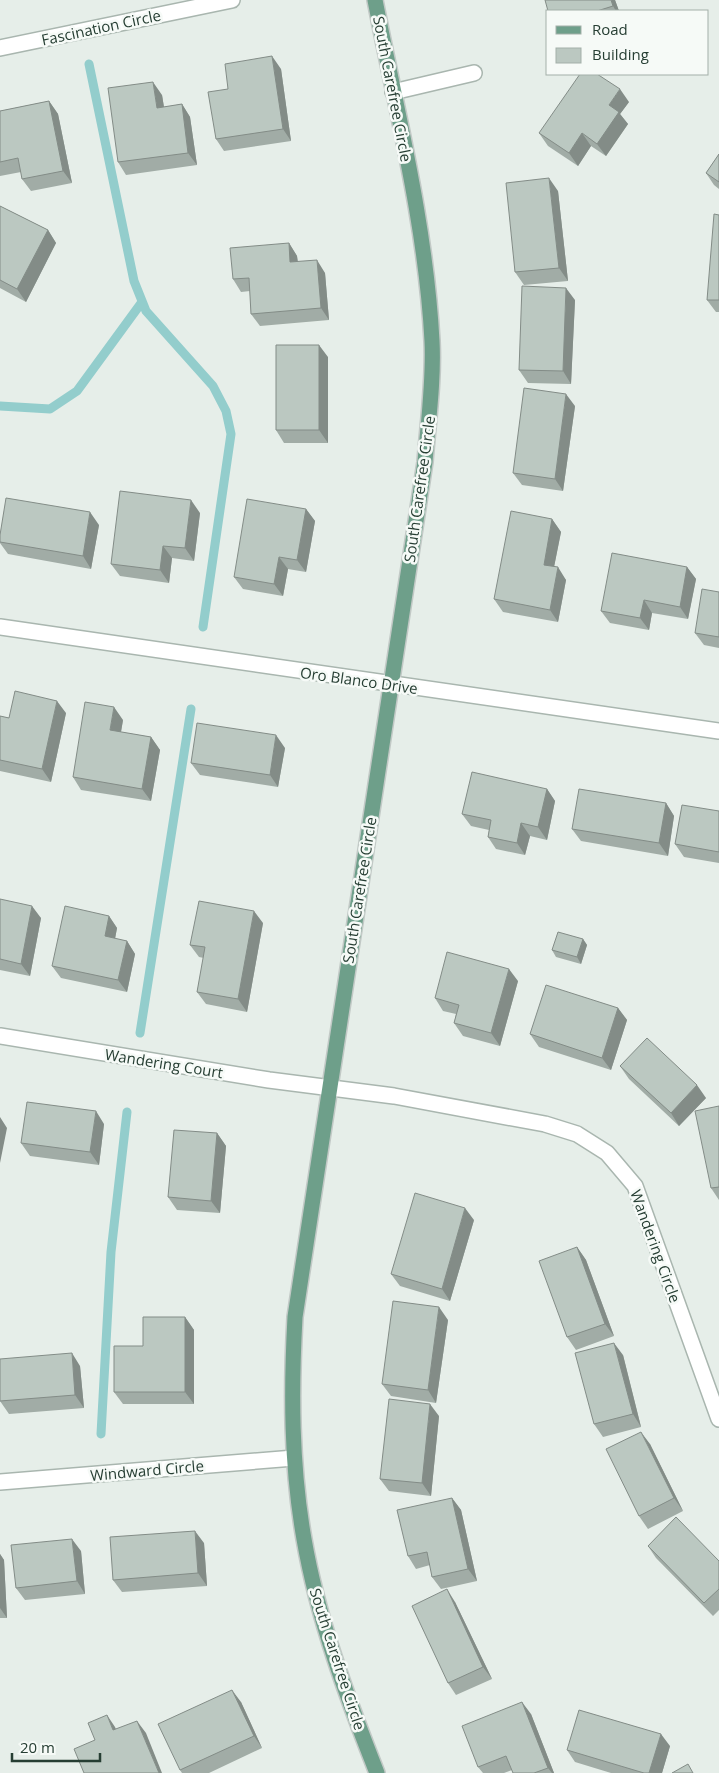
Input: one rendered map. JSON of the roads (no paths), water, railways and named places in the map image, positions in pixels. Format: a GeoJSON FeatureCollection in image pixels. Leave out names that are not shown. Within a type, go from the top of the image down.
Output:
{"type":"FeatureCollection","features":[{"type":"Feature","properties":{"kind":"main road","name":"South Carefree Circle"},"geometry":{"type":"LineString","coordinates":[[375,0],[418,219],[432,342],[425,462],[295,1316],[292,1380],[294,1458],[304,1539],[322,1620],[346,1693],[377,1773]]}},
{"type":"Feature","properties":{"kind":"street","name":"Fascination Circle"},"geometry":{"type":"LineString","coordinates":[[0,48],[232,0]]}},
{"type":"Feature","properties":{"kind":"street"},"geometry":{"type":"LineString","coordinates":[[393,92],[474,73]]}},
{"type":"Feature","properties":{"kind":"street","name":"Oro Blanco Drive"},"geometry":{"type":"LineString","coordinates":[[0,627],[390,685],[719,731]]}},
{"type":"Feature","properties":{"kind":"street","name":"Wandering Court"},"geometry":{"type":"LineString","coordinates":[[0,1036],[329,1088]]}},
{"type":"Feature","properties":{"kind":"street","name":"Wandering Circle"},"geometry":{"type":"LineString","coordinates":[[329,1088],[394,1096],[545,1124],[577,1134],[607,1153],[635,1186],[719,1419]]}},
{"type":"Feature","properties":{"kind":"street","name":"Windward Circle"},"geometry":{"type":"LineString","coordinates":[[0,1482],[294,1458]]}},
{"type":"Feature","properties":{"kind":"waterway"},"geometry":{"type":"LineString","coordinates":[[89,64],[134,281],[146,311],[213,386],[226,411],[231,434],[203,627]]}},
{"type":"Feature","properties":{"kind":"waterway"},"geometry":{"type":"LineString","coordinates":[[0,406],[50,409],[77,391],[142,302]]}},
{"type":"Feature","properties":{"kind":"waterway"},"geometry":{"type":"LineString","coordinates":[[140,1033],[191,709]]}},
{"type":"Feature","properties":{"kind":"waterway"},"geometry":{"type":"LineString","coordinates":[[101,1434],[111,1252],[127,1112]]}}]}
